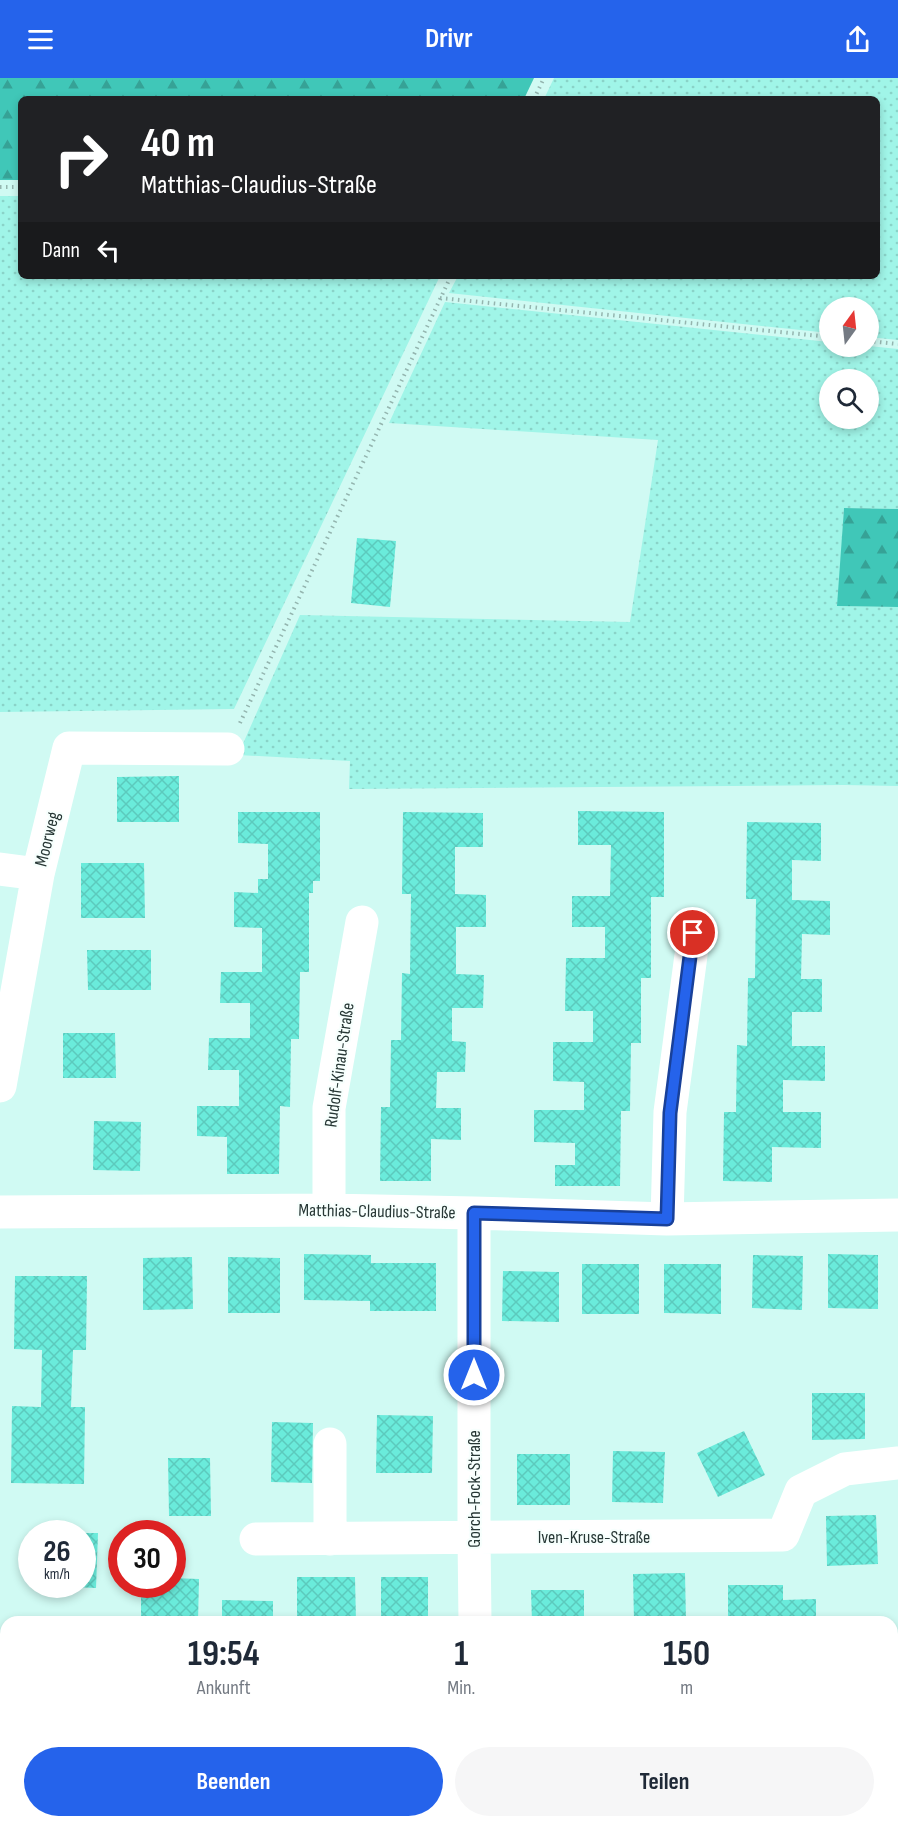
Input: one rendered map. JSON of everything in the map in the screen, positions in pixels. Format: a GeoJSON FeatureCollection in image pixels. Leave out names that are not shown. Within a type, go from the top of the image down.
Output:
{"type":"FeatureCollection","features":[{"type":"Feature","properties":{"kind":"street","name":"Moorweg"},"geometry":{"type":"LineString","coordinates":[[0,1086],[38,874],[69,748],[228,749]]}},
{"type":"Feature","properties":{"kind":"street"},"geometry":{"type":"LineString","coordinates":[[0,869],[38,874]]}},
{"type":"Feature","properties":{"kind":"street","name":"Rudolf-Kinau-Straße"},"geometry":{"type":"LineString","coordinates":[[329,1210],[329,1108],[362,922]]}},
{"type":"Feature","properties":{"kind":"street"},"geometry":{"type":"LineString","coordinates":[[667,1219],[670,1113],[693,933]]}},
{"type":"Feature","properties":{"kind":"street","name":"Matthias-Claudius-Straße"},"geometry":{"type":"LineString","coordinates":[[0,1212],[329,1210],[667,1219],[898,1215]]}},
{"type":"Feature","properties":{"kind":"street","name":"Gorch-Fock-Straße"},"geometry":{"type":"LineString","coordinates":[[474,1213],[475,1616]]}},
{"type":"Feature","properties":{"kind":"street"},"geometry":{"type":"LineString","coordinates":[[330,1444],[330,1539]]}},
{"type":"Feature","properties":{"kind":"street","name":"Iven-Kruse-Straße"},"geometry":{"type":"LineString","coordinates":[[256,1539],[783,1535],[801,1491],[845,1469],[898,1463]]}},
{"type":"Feature","properties":{"kind":"path"},"geometry":{"type":"LineString","coordinates":[[535,96],[544,78]]}},
{"type":"Feature","properties":{"kind":"path"},"geometry":{"type":"LineString","coordinates":[[0,187],[18,187]]}},
{"type":"Feature","properties":{"kind":"path"},"geometry":{"type":"LineString","coordinates":[[228,749],[449,279]]}},
{"type":"Feature","properties":{"kind":"path"},"geometry":{"type":"LineString","coordinates":[[441,298],[819,336]]}},
{"type":"Feature","properties":{"kind":"path"},"geometry":{"type":"LineString","coordinates":[[879,342],[898,344]]}},
{"type":"Feature","properties":{"kind":"green space"},"geometry":{"type":"Polygon","coordinates":[[[0,78],[534,78],[525,96],[18,96],[18,180],[0,180],[0,78]]]}},
{"type":"Feature","properties":{"kind":"green space"},"geometry":{"type":"Polygon","coordinates":[[[554,78],[898,78],[898,340],[879,338],[879,297],[819,297],[819,332],[449,293],[456,279],[880,279],[880,96],[545,96],[554,78]]]}},
{"type":"Feature","properties":{"kind":"green space"},"geometry":{"type":"Polygon","coordinates":[[[0,196],[18,196],[18,279],[439,279],[234,709],[0,712],[0,196]]]}},
{"type":"Feature","properties":{"kind":"green space"},"geometry":{"type":"Polygon","coordinates":[[[445,302],[819,341],[819,357],[879,357],[879,347],[898,349],[898,509],[844,508],[838,606],[898,607],[898,786],[349,789],[350,761],[238,755],[300,615],[630,622],[658,440],[389,423],[445,302]]]}},
{"type":"Feature","properties":{"kind":"green space"},"geometry":{"type":"Polygon","coordinates":[[[844,508],[898,509],[898,607],[837,606],[844,508]]]}},
{"type":"Feature","properties":{"kind":"building"},"geometry":{"type":"Polygon","coordinates":[[[357,538],[396,541],[390,607],[351,603],[357,538]]]}},
{"type":"Feature","properties":{"kind":"building"},"geometry":{"type":"Polygon","coordinates":[[[179,776],[179,822],[117,822],[117,777],[179,776]]]}},
{"type":"Feature","properties":{"kind":"building"},"geometry":{"type":"Polygon","coordinates":[[[578,811],[664,812],[664,897],[651,897],[651,978],[641,978],[641,1043],[631,1043],[630,1111],[621,1111],[620,1186],[555,1186],[555,1165],[575,1165],[575,1143],[534,1142],[534,1110],[584,1110],[584,1082],[553,1081],[553,1042],[593,1042],[593,1011],[565,1011],[566,958],[605,958],[605,927],[572,927],[572,896],[610,896],[611,845],[578,845],[578,811]]]}},
{"type":"Feature","properties":{"kind":"building"},"geometry":{"type":"Polygon","coordinates":[[[238,812],[320,812],[320,881],[313,881],[313,893],[309,893],[309,972],[300,972],[299,1039],[291,1039],[290,1107],[280,1106],[279,1174],[227,1174],[227,1137],[197,1136],[197,1106],[239,1106],[239,1070],[208,1070],[209,1038],[250,1038],[250,1003],[220,1003],[221,972],[262,972],[262,928],[234,927],[234,892],[258,893],[258,879],[268,879],[268,844],[238,843],[238,812]]]}},
{"type":"Feature","properties":{"kind":"building"},"geometry":{"type":"Polygon","coordinates":[[[403,812],[483,813],[483,847],[455,847],[455,894],[486,895],[486,927],[456,927],[456,974],[484,975],[483,1008],[452,1008],[452,1041],[466,1042],[465,1072],[437,1072],[436,1108],[461,1108],[461,1140],[431,1139],[431,1181],[380,1181],[381,1107],[390,1107],[391,1040],[401,1040],[402,973],[410,974],[411,894],[402,894],[403,812]]]}},
{"type":"Feature","properties":{"kind":"building"},"geometry":{"type":"Polygon","coordinates":[[[747,822],[821,823],[821,861],[792,860],[792,900],[830,901],[830,935],[802,934],[801,979],[822,979],[822,1012],[792,1012],[792,1046],[825,1046],[825,1081],[783,1080],[783,1112],[821,1112],[821,1148],[772,1147],[772,1182],[723,1181],[724,1112],[736,1112],[737,1045],[747,1046],[748,978],[755,978],[756,899],[746,899],[747,822]]]}},
{"type":"Feature","properties":{"kind":"building"},"geometry":{"type":"Polygon","coordinates":[[[81,863],[144,863],[145,918],[81,918],[81,863]]]}},
{"type":"Feature","properties":{"kind":"building"},"geometry":{"type":"Polygon","coordinates":[[[87,950],[151,950],[151,990],[88,990],[87,950]]]}},
{"type":"Feature","properties":{"kind":"building"},"geometry":{"type":"Polygon","coordinates":[[[63,1033],[115,1033],[116,1078],[63,1078],[63,1033]]]}},
{"type":"Feature","properties":{"kind":"building"},"geometry":{"type":"Polygon","coordinates":[[[94,1121],[141,1122],[140,1171],[93,1170],[94,1121]]]}},
{"type":"Feature","properties":{"kind":"building"},"geometry":{"type":"Polygon","coordinates":[[[304,1254],[371,1255],[371,1263],[436,1263],[436,1311],[370,1311],[370,1301],[304,1300],[304,1254]]]}},
{"type":"Feature","properties":{"kind":"building"},"geometry":{"type":"Polygon","coordinates":[[[828,1254],[878,1255],[878,1309],[828,1308],[828,1254]]]}},
{"type":"Feature","properties":{"kind":"building"},"geometry":{"type":"Polygon","coordinates":[[[753,1255],[803,1256],[802,1310],[752,1308],[753,1255]]]}},
{"type":"Feature","properties":{"kind":"building"},"geometry":{"type":"Polygon","coordinates":[[[192,1257],[193,1309],[143,1310],[143,1258],[192,1257]]]}},
{"type":"Feature","properties":{"kind":"building"},"geometry":{"type":"Polygon","coordinates":[[[228,1257],[280,1258],[280,1313],[228,1313],[228,1257]]]}},
{"type":"Feature","properties":{"kind":"building"},"geometry":{"type":"Polygon","coordinates":[[[582,1264],[639,1264],[639,1314],[582,1314],[582,1264]]]}},
{"type":"Feature","properties":{"kind":"building"},"geometry":{"type":"Polygon","coordinates":[[[664,1264],[721,1264],[721,1314],[664,1313],[664,1264]]]}},
{"type":"Feature","properties":{"kind":"building"},"geometry":{"type":"Polygon","coordinates":[[[503,1271],[559,1272],[559,1322],[502,1321],[503,1271]]]}},
{"type":"Feature","properties":{"kind":"building"},"geometry":{"type":"Polygon","coordinates":[[[15,1276],[87,1276],[86,1350],[73,1350],[71,1407],[85,1407],[84,1484],[11,1483],[12,1406],[41,1407],[42,1350],[14,1349],[15,1276]]]}},
{"type":"Feature","properties":{"kind":"building"},"geometry":{"type":"Polygon","coordinates":[[[812,1393],[865,1393],[865,1439],[812,1440],[812,1393]]]}},
{"type":"Feature","properties":{"kind":"building"},"geometry":{"type":"Polygon","coordinates":[[[377,1415],[433,1416],[432,1473],[376,1473],[377,1415]]]}},
{"type":"Feature","properties":{"kind":"building"},"geometry":{"type":"Polygon","coordinates":[[[272,1422],[313,1423],[312,1483],[271,1482],[272,1422]]]}},
{"type":"Feature","properties":{"kind":"building"},"geometry":{"type":"Polygon","coordinates":[[[744,1431],[765,1475],[718,1497],[697,1453],[744,1431]]]}},
{"type":"Feature","properties":{"kind":"building"},"geometry":{"type":"Polygon","coordinates":[[[613,1451],[665,1452],[663,1503],[612,1502],[613,1451]]]}},
{"type":"Feature","properties":{"kind":"building"},"geometry":{"type":"Polygon","coordinates":[[[517,1454],[570,1454],[570,1505],[517,1505],[517,1454]]]}},
{"type":"Feature","properties":{"kind":"building"},"geometry":{"type":"Polygon","coordinates":[[[168,1458],[210,1458],[211,1516],[169,1516],[168,1458]]]}},
{"type":"Feature","properties":{"kind":"building"},"geometry":{"type":"Polygon","coordinates":[[[876,1515],[878,1564],[827,1566],[826,1516],[876,1515]]]}},
{"type":"Feature","properties":{"kind":"building"},"geometry":{"type":"Polygon","coordinates":[[[96,1533],[98,1533],[96,1588],[96,1533]]]}},
{"type":"Feature","properties":{"kind":"building"},"geometry":{"type":"Polygon","coordinates":[[[685,1573],[686,1616],[634,1616],[633,1574],[685,1573]]]}},
{"type":"Feature","properties":{"kind":"building"},"geometry":{"type":"Polygon","coordinates":[[[297,1577],[355,1577],[356,1616],[297,1616],[297,1577]]]}},
{"type":"Feature","properties":{"kind":"building"},"geometry":{"type":"Polygon","coordinates":[[[381,1577],[428,1577],[428,1616],[381,1616],[381,1577]]]}},
{"type":"Feature","properties":{"kind":"building"},"geometry":{"type":"Polygon","coordinates":[[[186,1579],[199,1579],[198,1616],[141,1616],[141,1598],[186,1598],[186,1579]]]}},
{"type":"Feature","properties":{"kind":"building"},"geometry":{"type":"Polygon","coordinates":[[[728,1585],[783,1585],[783,1600],[816,1599],[816,1616],[728,1616],[728,1585]]]}},
{"type":"Feature","properties":{"kind":"building"},"geometry":{"type":"Polygon","coordinates":[[[531,1590],[584,1590],[584,1616],[532,1616],[531,1590]]]}},
{"type":"Feature","properties":{"kind":"building"},"geometry":{"type":"Polygon","coordinates":[[[222,1600],[273,1601],[273,1616],[222,1616],[222,1600]]]}},
{"type":"Feature","properties":{"kind":"route"},"geometry":{"type":"LineString","coordinates":[[474,1375],[474,1213],[667,1219],[670,1113],[693,933]]}}]}
